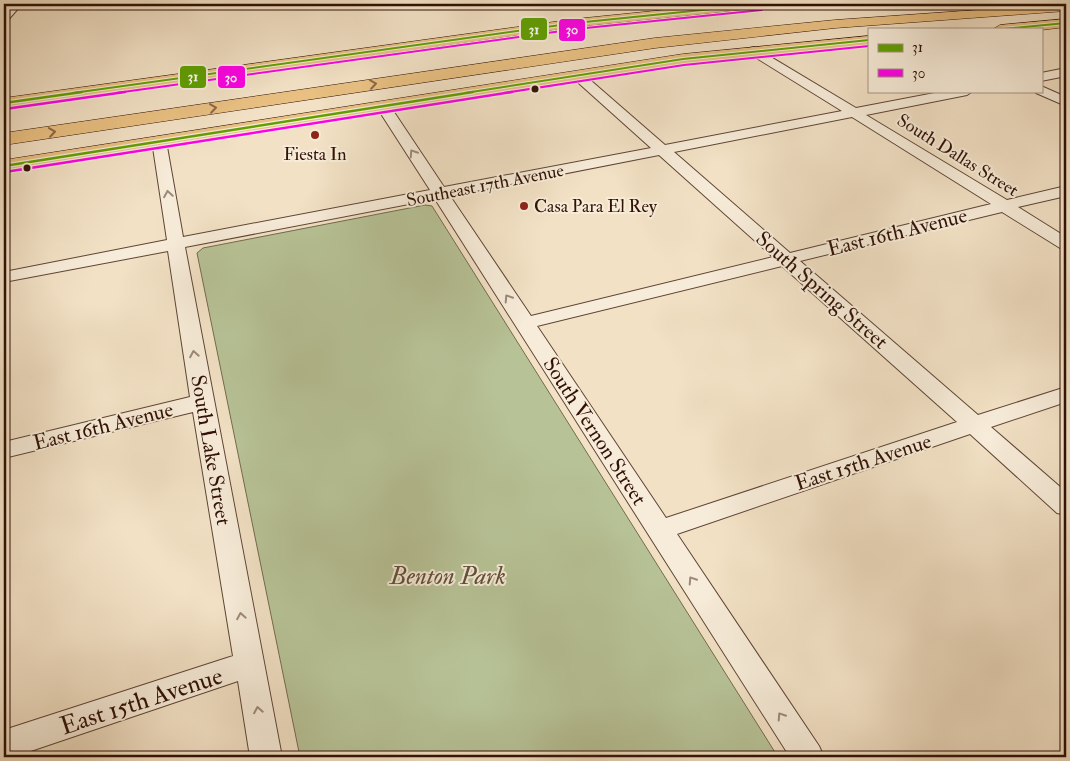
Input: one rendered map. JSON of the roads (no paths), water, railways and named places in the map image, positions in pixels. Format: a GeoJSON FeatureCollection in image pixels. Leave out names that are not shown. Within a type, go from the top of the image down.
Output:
{"type":"FeatureCollection","features":[{"type":"Feature","properties":{"kind":"main road"},"geometry":{"type":"LineString","coordinates":[[4,104],[682,7],[761,4]]}},
{"type":"Feature","properties":{"kind":"main road"},"geometry":{"type":"LineString","coordinates":[[663,30],[970,4]]}},
{"type":"Feature","properties":{"kind":"main road"},"geometry":{"type":"LineString","coordinates":[[4,139],[527,61],[736,33],[1066,6]]}},
{"type":"Feature","properties":{"kind":"main road"},"geometry":{"type":"LineString","coordinates":[[4,125],[607,37],[780,14]]}},
{"type":"Feature","properties":{"kind":"main road"},"geometry":{"type":"LineString","coordinates":[[940,28],[1060,23]]}},
{"type":"Feature","properties":{"kind":"main road"},"geometry":{"type":"LineString","coordinates":[[1010,28],[1060,23]]}},
{"type":"Feature","properties":{"kind":"main road"},"geometry":{"type":"LineString","coordinates":[[527,61],[652,48],[868,31]]}},
{"type":"Feature","properties":{"kind":"main road"},"geometry":{"type":"LineString","coordinates":[[4,166],[577,75],[754,51],[868,40]]}},
{"type":"Feature","properties":{"kind":"street"},"geometry":{"type":"LineString","coordinates":[[4,18],[17,4]]}},
{"type":"Feature","properties":{"kind":"street","name":"South Dallas Street"},"geometry":{"type":"LineString","coordinates":[[754,51],[1066,244]]}},
{"type":"Feature","properties":{"kind":"street"},"geometry":{"type":"LineString","coordinates":[[1042,77],[1066,72]]}},
{"type":"Feature","properties":{"kind":"street","name":"South Spring Street"},"geometry":{"type":"LineString","coordinates":[[577,75],[1066,506]]}},
{"type":"Feature","properties":{"kind":"street"},"geometry":{"type":"LineString","coordinates":[[1042,90],[1066,102]]}},
{"type":"Feature","properties":{"kind":"street","name":"Southeast 17th Avenue"},"geometry":{"type":"LineString","coordinates":[[4,277],[962,92]]}},
{"type":"Feature","properties":{"kind":"street","name":"South Vernon Street"},"geometry":{"type":"LineString","coordinates":[[382,106],[808,757]]}},
{"type":"Feature","properties":{"kind":"street","name":"South Lake Street"},"geometry":{"type":"LineString","coordinates":[[159,141],[202,402],[266,757]]}},
{"type":"Feature","properties":{"kind":"street","name":"East 16th Avenue"},"geometry":{"type":"LineString","coordinates":[[525,323],[1066,191]]}},
{"type":"Feature","properties":{"kind":"street","name":"East 15th Avenue"},"geometry":{"type":"LineString","coordinates":[[660,530],[1066,394]]}},
{"type":"Feature","properties":{"kind":"street","name":"East 16th Avenue"},"geometry":{"type":"LineString","coordinates":[[4,450],[202,402]]}},
{"type":"Feature","properties":{"kind":"street","name":"East 15th Avenue"},"geometry":{"type":"LineString","coordinates":[[4,746],[250,664]]}},
{"type":"Feature","properties":{"kind":"place","name":"Fiesta In"},"geometry":{"type":"Point","coordinates":[315,135]}},
{"type":"Feature","properties":{"kind":"place","name":"Casa Para El Rey"},"geometry":{"type":"Point","coordinates":[524,206]}},
{"type":"Feature","properties":{"kind":"park label","name":"Benton Park"},"geometry":{"type":"Point","coordinates":[448,575]}}]}
